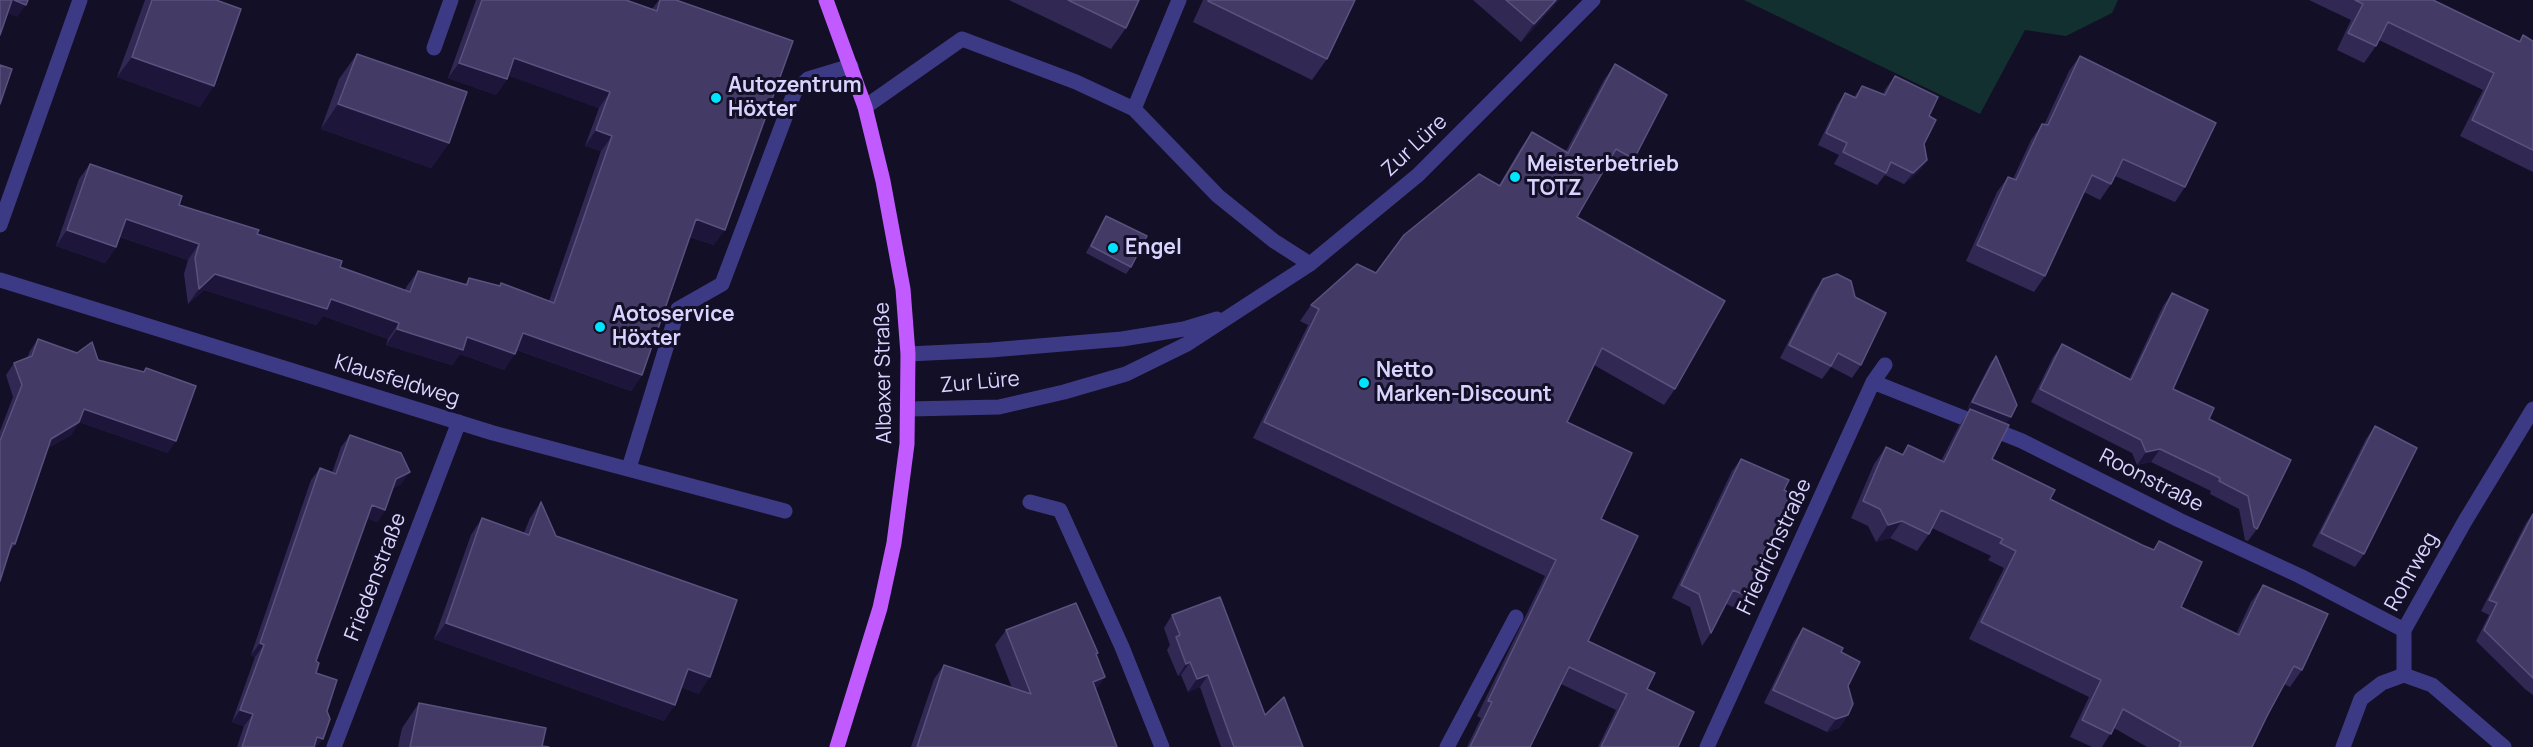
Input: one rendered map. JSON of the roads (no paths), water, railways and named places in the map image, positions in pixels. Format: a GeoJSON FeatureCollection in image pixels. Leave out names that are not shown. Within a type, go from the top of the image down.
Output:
{"type":"FeatureCollection","features":[{"type":"Feature","properties":{"kind":"main road","name":"Albaxer Straße"},"geometry":{"type":"LineString","coordinates":[[826,0],[864,107],[896,244],[903,289],[909,409],[903,489],[894,543],[880,608],[837,747]]}},
{"type":"Feature","properties":{"kind":"street"},"geometry":{"type":"LineString","coordinates":[[0,225],[80,0]]}},
{"type":"Feature","properties":{"kind":"street"},"geometry":{"type":"LineString","coordinates":[[434,48],[451,0]]}},
{"type":"Feature","properties":{"kind":"street"},"geometry":{"type":"LineString","coordinates":[[1134,109],[1179,0]]}},
{"type":"Feature","properties":{"kind":"street","name":"Zur Lüre"},"geometry":{"type":"LineString","coordinates":[[909,409],[999,407],[1126,374],[1177,349],[1251,305],[1310,264],[1418,175],[1593,0]]}},
{"type":"Feature","properties":{"kind":"street"},"geometry":{"type":"LineString","coordinates":[[864,107],[962,39],[1076,82],[1134,109],[1218,196],[1274,241],[1310,264]]}},
{"type":"Feature","properties":{"kind":"street"},"geometry":{"type":"LineString","coordinates":[[628,468],[678,309],[723,284],[795,91],[808,80],[851,66]]}},
{"type":"Feature","properties":{"kind":"street","name":"Klausfeldweg"},"geometry":{"type":"LineString","coordinates":[[0,279],[459,422],[785,511]]}},
{"type":"Feature","properties":{"kind":"street","name":"Zur Lüre"},"geometry":{"type":"LineString","coordinates":[[908,354],[991,350],[1122,339],[1184,329],[1251,305]]}},
{"type":"Feature","properties":{"kind":"street","name":"Friedrichstraße"},"geometry":{"type":"LineString","coordinates":[[1707,747],[1873,382],[1885,365]]}},
{"type":"Feature","properties":{"kind":"street","name":"Roonstraße"},"geometry":{"type":"LineString","coordinates":[[1873,382],[2022,441],[2179,520],[2300,576],[2404,630]]}},
{"type":"Feature","properties":{"kind":"street","name":"Rohrweg"},"geometry":{"type":"LineString","coordinates":[[2404,675],[2404,630],[2465,521],[2533,409]]}},
{"type":"Feature","properties":{"kind":"street","name":"Friedenstraße"},"geometry":{"type":"LineString","coordinates":[[334,747],[459,422]]}},
{"type":"Feature","properties":{"kind":"street"},"geometry":{"type":"LineString","coordinates":[[1030,502],[1060,510],[1122,647],[1162,747]]}},
{"type":"Feature","properties":{"kind":"street"},"geometry":{"type":"LineString","coordinates":[[1447,747],[1516,617]]}},
{"type":"Feature","properties":{"kind":"street"},"geometry":{"type":"LineString","coordinates":[[2343,747],[2361,699],[2382,683],[2404,675],[2432,685],[2504,747]]}},
{"type":"Feature","properties":{"kind":"place","name":"Autozentrum Höxter"},"geometry":{"type":"Point","coordinates":[716,98]}},
{"type":"Feature","properties":{"kind":"place","name":"Meisterbetrieb TOTZ"},"geometry":{"type":"Point","coordinates":[1515,177]}},
{"type":"Feature","properties":{"kind":"place","name":"Engel"},"geometry":{"type":"Point","coordinates":[1113,248]}},
{"type":"Feature","properties":{"kind":"place","name":"Aotoservice Höxter"},"geometry":{"type":"Point","coordinates":[600,327]}},
{"type":"Feature","properties":{"kind":"place","name":"Netto Marken-Discount"},"geometry":{"type":"Point","coordinates":[1364,383]}}]}
